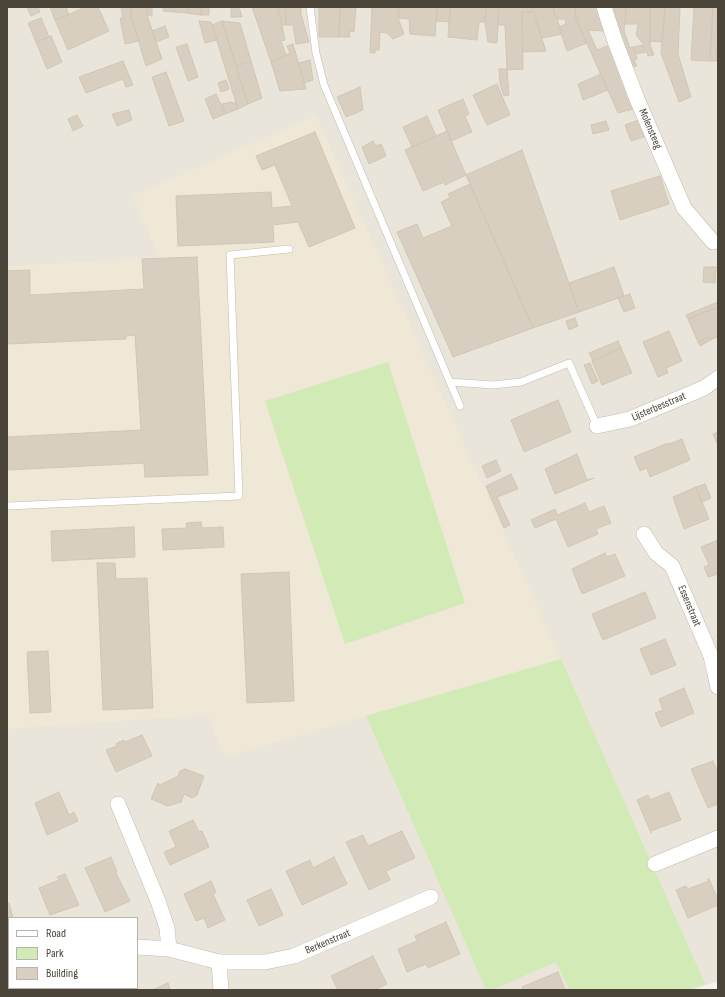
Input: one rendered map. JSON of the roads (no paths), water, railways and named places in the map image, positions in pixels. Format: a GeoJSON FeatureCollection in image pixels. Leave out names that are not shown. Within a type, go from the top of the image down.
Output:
{"type":"FeatureCollection","features":[{"type":"Feature","properties":{"kind":"street","name":"Molensteeg"},"geometry":{"type":"LineString","coordinates":[[604,7],[637,99],[684,208],[713,242]]}},
{"type":"Feature","properties":{"kind":"street","name":"Lijsterbesstraat"},"geometry":{"type":"LineString","coordinates":[[597,426],[630,419],[704,388],[718,378]]}},
{"type":"Feature","properties":{"kind":"street","name":"Essenstraat"},"geometry":{"type":"LineString","coordinates":[[644,534],[656,553],[672,566],[711,656],[718,687]]}},
{"type":"Feature","properties":{"kind":"street"},"geometry":{"type":"LineString","coordinates":[[118,804],[158,902],[167,928],[169,949]]}},
{"type":"Feature","properties":{"kind":"street"},"geometry":{"type":"LineString","coordinates":[[655,864],[718,838]]}},
{"type":"Feature","properties":{"kind":"street","name":"Berkenstraat"},"geometry":{"type":"LineString","coordinates":[[138,947],[169,949],[219,962],[264,962],[294,956],[431,897]]}},
{"type":"Feature","properties":{"kind":"street"},"geometry":{"type":"LineString","coordinates":[[219,962],[221,990]]}},
{"type":"Feature","properties":{"kind":"lane"},"geometry":{"type":"LineString","coordinates":[[310,7],[316,53],[324,85],[460,406]]}},
{"type":"Feature","properties":{"kind":"lane"},"geometry":{"type":"LineString","coordinates":[[7,506],[239,496],[230,256],[289,249]]}},
{"type":"Feature","properties":{"kind":"lane"},"geometry":{"type":"LineString","coordinates":[[450,382],[493,385],[521,382],[569,363],[597,426]]}}]}
